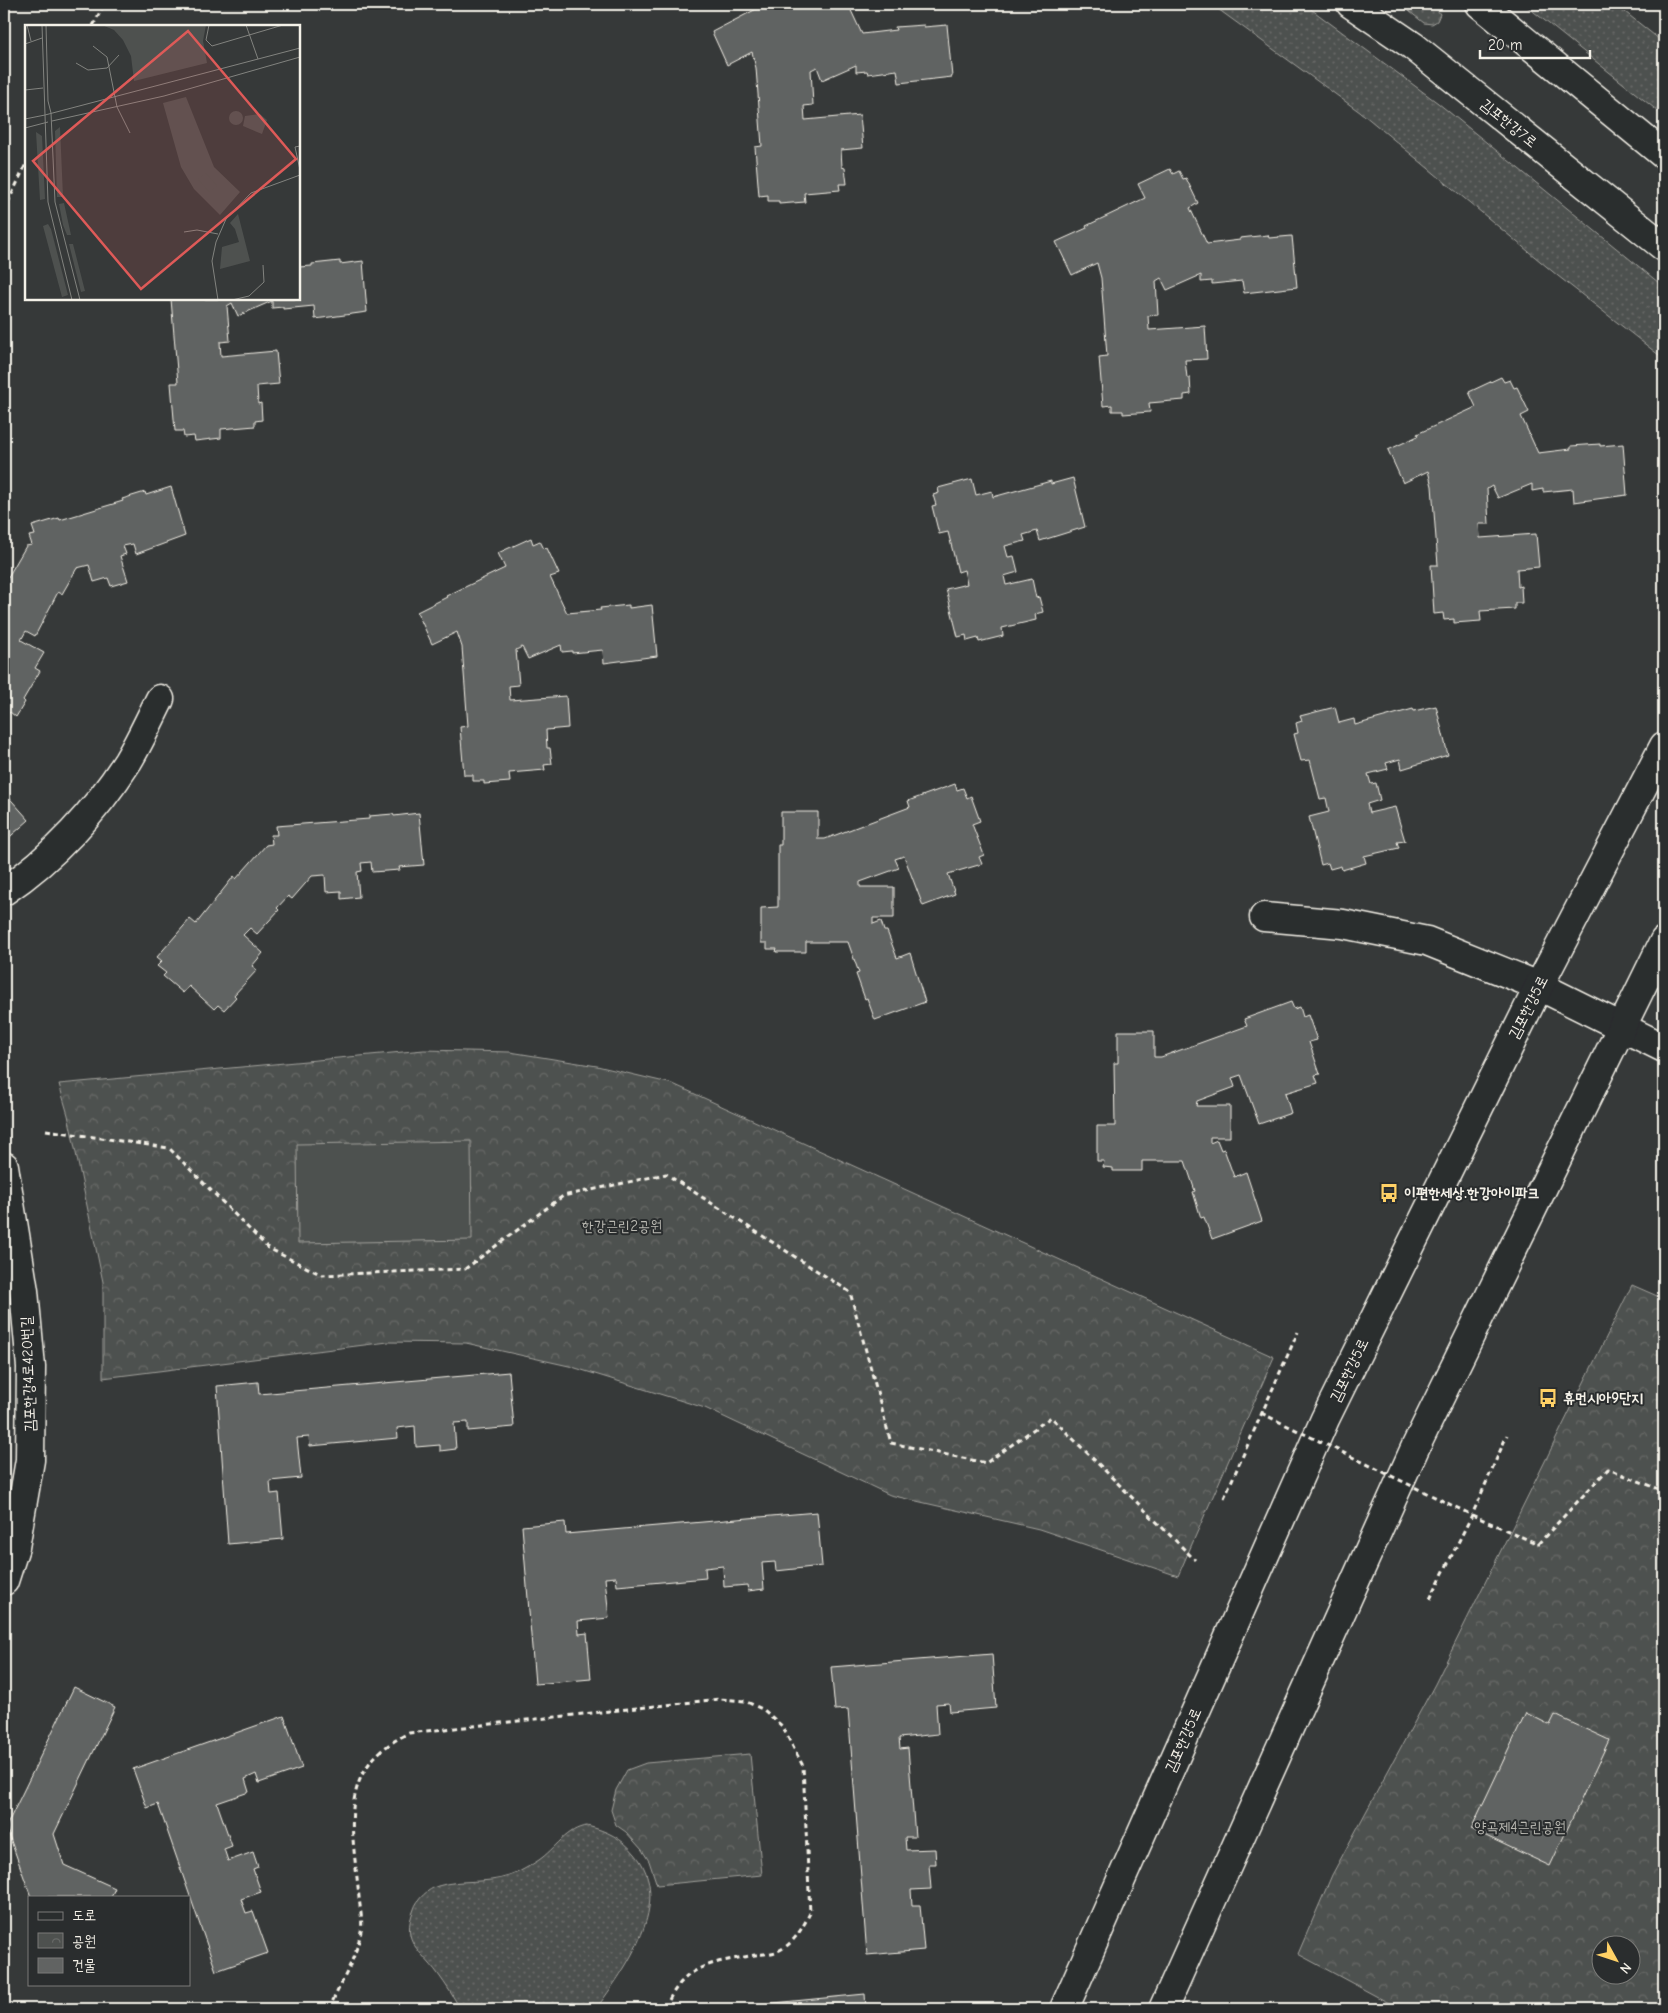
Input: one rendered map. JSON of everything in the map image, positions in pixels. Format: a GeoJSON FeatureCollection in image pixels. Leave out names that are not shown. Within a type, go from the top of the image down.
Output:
{"type":"FeatureCollection","features":[{"type":"Feature","properties":{"kind":"street","name":"김포한강7로"},"geometry":{"type":"LineString","coordinates":[[1351,4],[1413,46],[1664,247]]}},
{"type":"Feature","properties":{"kind":"street"},"geometry":{"type":"LineString","coordinates":[[1480,4],[1664,155]]}},
{"type":"Feature","properties":{"kind":"street"},"geometry":{"type":"LineString","coordinates":[[4,891],[52,852],[91,812],[128,760],[160,699]]}},
{"type":"Feature","properties":{"kind":"street","name":"김포한강5로"},"geometry":{"type":"LineString","coordinates":[[1064,2009],[1325,1419],[1539,986],[1664,746]]}},
{"type":"Feature","properties":{"kind":"street"},"geometry":{"type":"LineString","coordinates":[[1264,917],[1343,924],[1427,942],[1539,986],[1664,1048]]}},
{"type":"Feature","properties":{"kind":"street"},"geometry":{"type":"LineString","coordinates":[[1162,2009],[1415,1448],[1664,941]]}},
{"type":"Feature","properties":{"kind":"street","name":"김포한강4로420번길"},"geometry":{"type":"LineString","coordinates":[[4,1166],[24,1291],[31,1367],[30,1460],[15,1547],[4,1581]]}},
{"type":"Feature","properties":{"kind":"path"},"geometry":{"type":"LineString","coordinates":[[94,25],[104,4]]}},
{"type":"Feature","properties":{"kind":"path"},"geometry":{"type":"LineString","coordinates":[[4,211],[25,166]]}},
{"type":"Feature","properties":{"kind":"path"},"geometry":{"type":"LineString","coordinates":[[46,1130],[169,1148],[268,1248],[322,1275],[465,1269],[563,1196],[666,1174],[850,1292],[891,1443],[986,1462],[1051,1417],[1195,1560]]}},
{"type":"Feature","properties":{"kind":"path"},"geometry":{"type":"LineString","coordinates":[[1224,1498],[1298,1332]]}},
{"type":"Feature","properties":{"kind":"path"},"geometry":{"type":"LineString","coordinates":[[1261,1413],[1472,1515],[1538,1544],[1608,1469],[1664,1490]]}},
{"type":"Feature","properties":{"kind":"path"},"geometry":{"type":"LineString","coordinates":[[1430,1600],[1472,1515],[1507,1435]]}},
{"type":"Feature","properties":{"kind":"path"},"geometry":{"type":"LineString","coordinates":[[329,2009],[355,1951],[362,1930],[352,1815],[354,1791],[362,1772],[376,1754],[394,1740],[409,1733],[720,1699],[745,1701],[764,1710],[782,1726],[803,1766],[810,1913],[800,1934],[779,1951],[711,1963],[689,1973],[670,1995],[665,2009]]}},
{"type":"Feature","properties":{"kind":"green space"},"geometry":{"type":"Polygon","coordinates":[[[1417,3],[1427,5],[1440,14],[1437,21],[1432,24],[1424,23],[1400,4],[1417,3]]]}},
{"type":"Feature","properties":{"kind":"green space"},"geometry":{"type":"Polygon","coordinates":[[[1211,4],[1304,4],[1438,103],[1664,287],[1664,359],[1558,276],[1364,115],[1211,4]]]}},
{"type":"Feature","properties":{"kind":"green space"},"geometry":{"type":"Polygon","coordinates":[[[1524,4],[1615,4],[1664,43],[1664,116],[1524,4]]]}},
{"type":"Feature","properties":{"kind":"green space","name":"한강근린2공원"},"geometry":{"type":"Polygon","coordinates":[[[424,1050],[510,1052],[597,1066],[673,1084],[1274,1357],[1178,1576],[1039,1529],[890,1495],[705,1408],[569,1366],[466,1343],[388,1342],[103,1378],[103,1282],[68,1115],[59,1084],[424,1050]]]}},
{"type":"Feature","properties":{"kind":"green space"},"geometry":{"type":"Polygon","coordinates":[[[471,1141],[472,1240],[298,1243],[297,1144],[471,1141]]]}},
{"type":"Feature","properties":{"kind":"green space","name":"양곡제4근린공원"},"geometry":{"type":"Polygon","coordinates":[[[1632,1285],[1664,1299],[1664,2009],[1400,2009],[1298,1954],[1332,1875],[1435,1684],[1632,1285]]]}},
{"type":"Feature","properties":{"kind":"green space"},"geometry":{"type":"Polygon","coordinates":[[[750,1754],[762,1875],[657,1885],[649,1861],[626,1832],[616,1825],[611,1810],[616,1790],[627,1770],[646,1763],[750,1754]]]}},
{"type":"Feature","properties":{"kind":"green space"},"geometry":{"type":"Polygon","coordinates":[[[587,1826],[614,1836],[630,1848],[646,1873],[650,1893],[648,1914],[641,1934],[632,1955],[608,1993],[596,2009],[460,2009],[444,1982],[419,1952],[411,1938],[409,1930],[410,1921],[420,1898],[434,1887],[446,1884],[491,1880],[516,1873],[539,1860],[573,1831],[587,1826]]]}},
{"type":"Feature","properties":{"kind":"building"},"geometry":{"type":"Polygon","coordinates":[[[766,4],[848,4],[862,34],[896,30],[895,27],[947,25],[952,77],[899,83],[897,70],[868,74],[867,71],[856,72],[856,65],[822,80],[817,67],[811,70],[813,105],[804,106],[805,120],[860,115],[863,148],[841,150],[842,167],[845,168],[847,184],[839,184],[840,190],[804,193],[805,202],[779,204],[779,201],[768,201],[768,195],[759,196],[755,147],[762,146],[756,68],[752,52],[727,65],[712,32],[766,4]]]}},
{"type":"Feature","properties":{"kind":"building"},"geometry":{"type":"Polygon","coordinates":[[[1170,169],[1173,174],[1179,171],[1183,179],[1186,178],[1198,203],[1190,208],[1207,244],[1268,235],[1269,238],[1292,236],[1297,287],[1244,293],[1242,281],[1212,284],[1212,281],[1201,282],[1201,275],[1167,290],[1161,278],[1156,281],[1158,315],[1148,316],[1149,330],[1205,326],[1207,359],[1185,360],[1187,378],[1190,378],[1191,394],[1184,395],[1184,400],[1149,403],[1150,412],[1123,414],[1123,411],[1112,411],[1112,405],[1103,406],[1099,357],[1107,356],[1101,278],[1097,263],[1072,275],[1056,242],[1145,198],[1138,184],[1170,169]]]}},
{"type":"Feature","properties":{"kind":"building"},"geometry":{"type":"Polygon","coordinates":[[[340,261],[340,264],[363,261],[367,312],[315,319],[314,306],[283,309],[283,307],[272,308],[272,301],[238,316],[232,303],[227,306],[230,341],[220,342],[221,356],[276,351],[279,384],[257,386],[258,404],[261,403],[262,420],[255,421],[255,426],[221,429],[221,438],[195,441],[194,436],[184,437],[183,431],[175,431],[171,383],[178,383],[171,300],[300,300],[300,267],[312,266],[312,264],[340,261]]]}},
{"type":"Feature","properties":{"kind":"building"},"geometry":{"type":"Polygon","coordinates":[[[1501,377],[1504,382],[1510,380],[1514,388],[1517,387],[1529,412],[1521,416],[1538,453],[1571,449],[1571,446],[1623,444],[1627,495],[1574,502],[1573,489],[1543,492],[1543,489],[1532,491],[1532,484],[1498,498],[1492,486],[1487,489],[1489,524],[1479,524],[1480,538],[1536,534],[1539,567],[1517,569],[1518,587],[1521,586],[1522,603],[1515,603],[1515,609],[1480,611],[1481,621],[1454,623],[1454,619],[1444,620],[1443,613],[1434,614],[1431,565],[1438,565],[1432,486],[1428,471],[1403,483],[1388,450],[1418,436],[1417,434],[1476,407],[1469,392],[1501,377]]]}},
{"type":"Feature","properties":{"kind":"building"},"geometry":{"type":"Polygon","coordinates":[[[1073,478],[1085,527],[1040,541],[1037,531],[1023,535],[1025,541],[1005,546],[1008,557],[1014,556],[1018,572],[1004,576],[1006,585],[1032,579],[1036,598],[1039,597],[1043,612],[1035,614],[1036,620],[1002,628],[1003,636],[979,642],[978,638],[967,641],[966,635],[958,637],[946,589],[967,584],[964,570],[958,572],[948,532],[939,534],[932,506],[936,505],[933,495],[939,493],[938,488],[972,479],[976,495],[992,491],[993,497],[1051,481],[1051,484],[1073,478]]]}},
{"type":"Feature","properties":{"kind":"building"},"geometry":{"type":"Polygon","coordinates":[[[171,487],[185,536],[136,554],[133,544],[123,546],[126,554],[120,556],[128,581],[111,586],[108,578],[94,582],[89,565],[77,568],[62,594],[58,592],[35,636],[26,631],[21,640],[44,653],[35,668],[40,671],[23,700],[25,702],[16,717],[10,712],[6,717],[4,716],[4,584],[26,546],[32,545],[29,536],[35,535],[32,526],[59,518],[60,520],[123,501],[122,499],[145,492],[146,495],[171,487]]]}},
{"type":"Feature","properties":{"kind":"building"},"geometry":{"type":"Polygon","coordinates":[[[531,538],[533,544],[540,541],[544,549],[547,548],[559,574],[550,577],[567,613],[629,605],[629,608],[652,605],[657,656],[604,663],[603,650],[562,652],[561,645],[528,659],[522,647],[516,650],[519,685],[509,686],[510,700],[566,696],[568,728],[546,730],[547,748],[550,748],[552,764],[544,765],[545,770],[509,773],[510,782],[484,784],[484,781],[473,781],[473,775],[464,775],[460,727],[468,726],[462,647],[457,632],[432,644],[417,612],[505,568],[498,553],[531,538]]]}},
{"type":"Feature","properties":{"kind":"building"},"geometry":{"type":"Polygon","coordinates":[[[1436,706],[1448,755],[1402,769],[1400,759],[1386,763],[1388,769],[1368,774],[1371,784],[1376,783],[1380,800],[1367,804],[1369,813],[1395,807],[1405,841],[1397,842],[1399,848],[1364,856],[1366,863],[1342,870],[1341,866],[1330,869],[1328,863],[1321,865],[1309,817],[1329,812],[1326,798],[1320,799],[1310,760],[1301,761],[1294,734],[1298,733],[1296,723],[1302,721],[1300,716],[1335,707],[1339,723],[1354,719],[1355,725],[1413,709],[1414,711],[1436,706]]]}},
{"type":"Feature","properties":{"kind":"building"},"geometry":{"type":"Polygon","coordinates":[[[955,784],[957,790],[963,788],[967,798],[971,796],[980,821],[972,824],[984,855],[979,857],[982,864],[948,874],[955,894],[923,906],[904,856],[895,859],[899,868],[860,882],[860,887],[894,887],[894,918],[873,918],[873,924],[881,921],[884,931],[887,931],[897,958],[910,953],[925,1002],[875,1020],[856,974],[859,973],[848,942],[806,942],[806,952],[776,952],[777,949],[767,949],[767,943],[761,943],[761,908],[778,907],[778,845],[781,845],[781,812],[818,812],[818,839],[825,839],[910,807],[908,801],[955,784]]]}},
{"type":"Feature","properties":{"kind":"building"},"geometry":{"type":"Polygon","coordinates":[[[4,792],[29,820],[4,842],[4,792]]]}},
{"type":"Feature","properties":{"kind":"building"},"geometry":{"type":"Polygon","coordinates":[[[419,813],[424,865],[399,867],[400,870],[372,872],[371,862],[361,863],[362,871],[357,872],[359,897],[341,899],[341,891],[326,892],[325,875],[312,876],[292,899],[288,896],[277,908],[279,910],[257,934],[250,928],[243,935],[263,953],[252,966],[257,970],[234,995],[236,997],[224,1010],[218,1005],[214,1009],[189,986],[183,993],[163,976],[166,973],[157,966],[162,961],[157,957],[190,919],[196,924],[234,876],[236,879],[266,845],[272,844],[271,835],[277,835],[276,826],[369,819],[369,816],[419,813]]]}},
{"type":"Feature","properties":{"kind":"building"},"geometry":{"type":"Polygon","coordinates":[[[1291,1002],[1294,1009],[1300,1007],[1303,1017],[1308,1015],[1317,1040],[1309,1042],[1320,1074],[1315,1075],[1318,1083],[1285,1093],[1291,1113],[1259,1124],[1241,1075],[1232,1078],[1235,1087],[1197,1101],[1196,1106],[1230,1106],[1230,1137],[1210,1137],[1210,1143],[1217,1140],[1221,1150],[1224,1149],[1234,1177],[1246,1172],[1262,1221],[1212,1239],[1204,1217],[1201,1218],[1193,1192],[1195,1191],[1185,1161],[1142,1161],[1142,1171],[1113,1171],[1113,1168],[1103,1167],[1104,1161],[1097,1161],[1097,1126],[1115,1126],[1114,1063],[1118,1063],[1118,1031],[1154,1031],[1154,1057],[1161,1057],[1247,1026],[1244,1019],[1291,1002]]]}},
{"type":"Feature","properties":{"kind":"building"},"geometry":{"type":"Polygon","coordinates":[[[509,1372],[514,1427],[468,1431],[468,1422],[454,1423],[456,1449],[440,1451],[440,1445],[416,1447],[415,1426],[397,1428],[398,1438],[310,1446],[309,1437],[297,1438],[301,1478],[270,1481],[271,1494],[279,1493],[283,1539],[228,1544],[217,1386],[258,1382],[259,1394],[509,1372]]]}},
{"type":"Feature","properties":{"kind":"building"},"geometry":{"type":"Polygon","coordinates":[[[817,1512],[822,1566],[776,1571],[775,1562],[762,1563],[764,1589],[748,1591],[747,1585],[724,1587],[723,1566],[705,1568],[706,1578],[617,1586],[616,1577],[605,1578],[609,1618],[578,1621],[579,1634],[587,1633],[591,1679],[535,1684],[522,1526],[565,1522],[566,1534],[817,1512]]]}},
{"type":"Feature","properties":{"kind":"building"},"geometry":{"type":"Polygon","coordinates":[[[992,1654],[996,1708],[950,1712],[949,1703],[936,1704],[938,1734],[899,1738],[900,1749],[908,1748],[915,1837],[905,1837],[906,1850],[935,1849],[936,1864],[929,1864],[931,1889],[911,1890],[912,1905],[920,1905],[924,1950],[867,1955],[848,1709],[835,1710],[831,1667],[992,1654]]]}},
{"type":"Feature","properties":{"kind":"building"},"geometry":{"type":"Polygon","coordinates":[[[74,1687],[115,1707],[54,1834],[64,1865],[115,1888],[111,1896],[31,1896],[6,1827],[74,1687]]]}},
{"type":"Feature","properties":{"kind":"building"},"geometry":{"type":"Polygon","coordinates":[[[1526,1713],[1550,1725],[1555,1715],[1609,1740],[1550,1866],[1471,1829],[1526,1713]]]}},
{"type":"Feature","properties":{"kind":"building"},"geometry":{"type":"Polygon","coordinates":[[[284,1716],[302,1768],[259,1783],[256,1774],[245,1779],[249,1792],[217,1803],[232,1846],[224,1849],[228,1861],[253,1852],[258,1867],[253,1869],[261,1892],[241,1899],[246,1913],[253,1911],[268,1953],[216,1971],[158,1804],[147,1808],[133,1769],[284,1716]]]}},
{"type":"Feature","properties":{"kind":"building"},"geometry":{"type":"Polygon","coordinates":[[[865,1994],[866,2009],[713,2009],[865,1994]]]}},
{"type":"Feature","properties":{"kind":"place","name":"이편한세상.한강아이파크"},"geometry":{"type":"Point","coordinates":[1389,1193]}},
{"type":"Feature","properties":{"kind":"place","name":"휴먼시아9단지"},"geometry":{"type":"Point","coordinates":[1548,1398]}}]}
